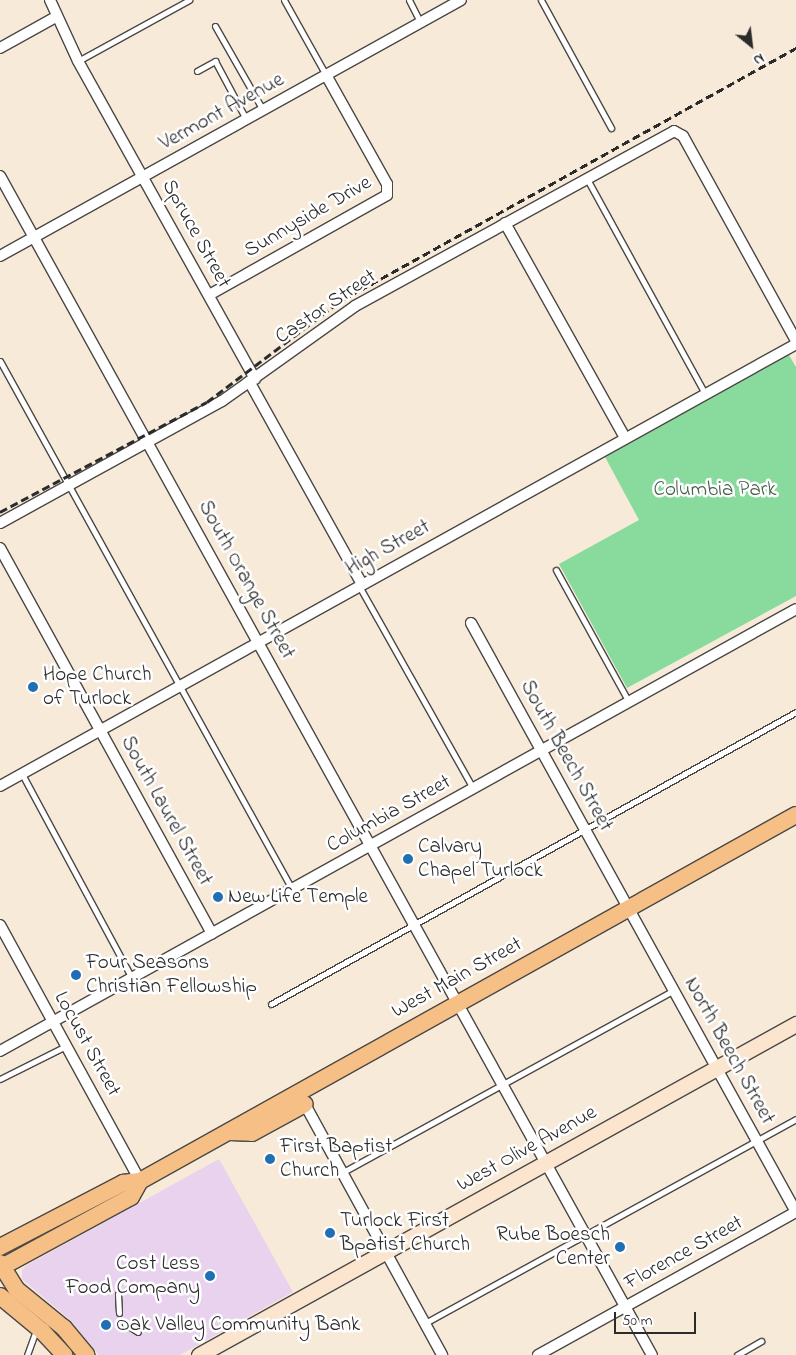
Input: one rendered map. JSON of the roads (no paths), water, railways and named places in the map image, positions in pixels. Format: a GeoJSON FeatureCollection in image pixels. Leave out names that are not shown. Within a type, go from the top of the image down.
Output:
{"type":"FeatureCollection","features":[{"type":"Feature","properties":{"kind":"main road","name":"West Main Street"},"geometry":{"type":"LineString","coordinates":[[0,1247],[123,1183],[140,1182],[229,1132],[302,1098],[457,1003],[796,815]]}},
{"type":"Feature","properties":{"kind":"main road","name":"West Main Street"},"geometry":{"type":"LineString","coordinates":[[1,1266],[131,1197],[140,1182]]}},
{"type":"Feature","properties":{"kind":"main road"},"geometry":{"type":"LineString","coordinates":[[1,1266],[16,1289],[64,1328],[87,1355]]}},
{"type":"Feature","properties":{"kind":"main road"},"geometry":{"type":"LineString","coordinates":[[0,1296],[37,1327],[64,1355]]}},
{"type":"Feature","properties":{"kind":"street","name":"Spruce Street"},"geometry":{"type":"LineString","coordinates":[[50,0],[56,17],[78,61],[209,295],[252,381],[360,585]]}},
{"type":"Feature","properties":{"kind":"street","name":"Vermont Avenue"},"geometry":{"type":"LineString","coordinates":[[0,256],[420,23],[445,4],[462,0]]}},
{"type":"Feature","properties":{"kind":"street"},"geometry":{"type":"LineString","coordinates":[[0,48],[56,17]]}},
{"type":"Feature","properties":{"kind":"street","name":"Sunnyside Drive"},"geometry":{"type":"LineString","coordinates":[[209,295],[384,197],[389,191],[326,75]]}},
{"type":"Feature","properties":{"kind":"street","name":"Castor Street"},"geometry":{"type":"LineString","coordinates":[[0,523],[148,442],[252,381],[340,314],[669,132],[677,131],[683,136],[796,342]]}},
{"type":"Feature","properties":{"kind":"street","name":"South Orange Street"},"geometry":{"type":"LineString","coordinates":[[0,176],[652,1355]]}},
{"type":"Feature","properties":{"kind":"street"},"geometry":{"type":"LineString","coordinates":[[505,223],[625,438]]}},
{"type":"Feature","properties":{"kind":"street","name":"High Street"},"geometry":{"type":"LineString","coordinates":[[0,786],[796,342]]}},
{"type":"Feature","properties":{"kind":"street","name":"South Laurel Street"},"geometry":{"type":"LineString","coordinates":[[0,548],[212,934]]}},
{"type":"Feature","properties":{"kind":"street","name":"Columbia Street"},"geometry":{"type":"LineString","coordinates":[[0,1051],[796,609]]}},
{"type":"Feature","properties":{"kind":"street","name":"South Beech Street"},"geometry":{"type":"LineString","coordinates":[[471,623],[628,908]]}},
{"type":"Feature","properties":{"kind":"street","name":"North Beech Street"},"geometry":{"type":"LineString","coordinates":[[628,908],[796,1212]]}},
{"type":"Feature","properties":{"kind":"street","name":"Locust Street"},"geometry":{"type":"LineString","coordinates":[[0,925],[140,1182]]}},
{"type":"Feature","properties":{"kind":"street","name":"West Olive Avenue"},"geometry":{"type":"LineString","coordinates":[[199,1355],[796,1024]]}},
{"type":"Feature","properties":{"kind":"street"},"geometry":{"type":"LineString","coordinates":[[302,1098],[442,1355]]}},
{"type":"Feature","properties":{"kind":"street","name":"Florence Street"},"geometry":{"type":"LineString","coordinates":[[538,1355],[796,1212]]}},
{"type":"Feature","properties":{"kind":"lane"},"geometry":{"type":"LineString","coordinates":[[78,61],[189,0]]}},
{"type":"Feature","properties":{"kind":"lane"},"geometry":{"type":"LineString","coordinates":[[284,0],[326,75]]}},
{"type":"Feature","properties":{"kind":"lane"},"geometry":{"type":"LineString","coordinates":[[408,0],[420,23]]}},
{"type":"Feature","properties":{"kind":"lane"},"geometry":{"type":"LineString","coordinates":[[541,0],[611,128]]}},
{"type":"Feature","properties":{"kind":"lane"},"geometry":{"type":"LineString","coordinates":[[215,26],[263,110]]}},
{"type":"Feature","properties":{"kind":"lane"},"geometry":{"type":"LineString","coordinates":[[197,71],[215,61],[246,119]]}},
{"type":"Feature","properties":{"kind":"lane"},"geometry":{"type":"LineString","coordinates":[[587,178],[705,394]]}},
{"type":"Feature","properties":{"kind":"lane"},"geometry":{"type":"LineString","coordinates":[[0,361],[293,890]]}},
{"type":"Feature","properties":{"kind":"lane"},"geometry":{"type":"LineString","coordinates":[[556,570],[629,702]]}},
{"type":"Feature","properties":{"kind":"lane"},"geometry":{"type":"LineString","coordinates":[[360,585],[473,788]]}},
{"type":"Feature","properties":{"kind":"lane"},"geometry":{"type":"LineString","coordinates":[[271,1004],[796,712]]}},
{"type":"Feature","properties":{"kind":"lane"},"geometry":{"type":"LineString","coordinates":[[22,774],[132,978]]}},
{"type":"Feature","properties":{"kind":"lane"},"geometry":{"type":"LineString","coordinates":[[342,1172],[674,990]]}},
{"type":"Feature","properties":{"kind":"lane"},"geometry":{"type":"LineString","coordinates":[[0,1079],[66,1046]]}},
{"type":"Feature","properties":{"kind":"lane"},"geometry":{"type":"LineString","coordinates":[[425,1324],[796,1119]]}},
{"type":"Feature","properties":{"kind":"lane"},"geometry":{"type":"LineString","coordinates":[[118,1294],[118,1313]]}},
{"type":"Feature","properties":{"kind":"lane"},"geometry":{"type":"LineString","coordinates":[[125,1324],[138,1332]]}},
{"type":"Feature","properties":{"kind":"lane"},"geometry":{"type":"LineString","coordinates":[[27,1355],[37,1327]]}},
{"type":"Feature","properties":{"kind":"lane"},"geometry":{"type":"LineString","coordinates":[[737,1355],[762,1341]]}},
{"type":"Feature","properties":{"kind":"railway"},"geometry":{"type":"LineString","coordinates":[[0,512],[207,402],[339,302],[796,48]]}},
{"type":"Feature","properties":{"kind":"place","name":"Hope Church of Turlock"},"geometry":{"type":"Point","coordinates":[33,687]}},
{"type":"Feature","properties":{"kind":"place","name":"Calvary Chapel Turlock"},"geometry":{"type":"Point","coordinates":[408,859]}},
{"type":"Feature","properties":{"kind":"place","name":"New Life Temple"},"geometry":{"type":"Point","coordinates":[218,897]}},
{"type":"Feature","properties":{"kind":"place","name":"Four Seasons Christian Fellowship"},"geometry":{"type":"Point","coordinates":[76,975]}},
{"type":"Feature","properties":{"kind":"place","name":"First Baptist Church"},"geometry":{"type":"Point","coordinates":[270,1159]}},
{"type":"Feature","properties":{"kind":"place","name":"Turlock First Bpatist Church"},"geometry":{"type":"Point","coordinates":[330,1233]}},
{"type":"Feature","properties":{"kind":"place","name":"Rube Boesch Center"},"geometry":{"type":"Point","coordinates":[620,1247]}},
{"type":"Feature","properties":{"kind":"place","name":"Cost Less Food Company"},"geometry":{"type":"Point","coordinates":[210,1276]}},
{"type":"Feature","properties":{"kind":"place","name":"Oak Valley Community Bank"},"geometry":{"type":"Point","coordinates":[106,1325]}},
{"type":"Feature","properties":{"kind":"park label","name":"Columbia Park"},"geometry":{"type":"Point","coordinates":[715,490]}}]}
